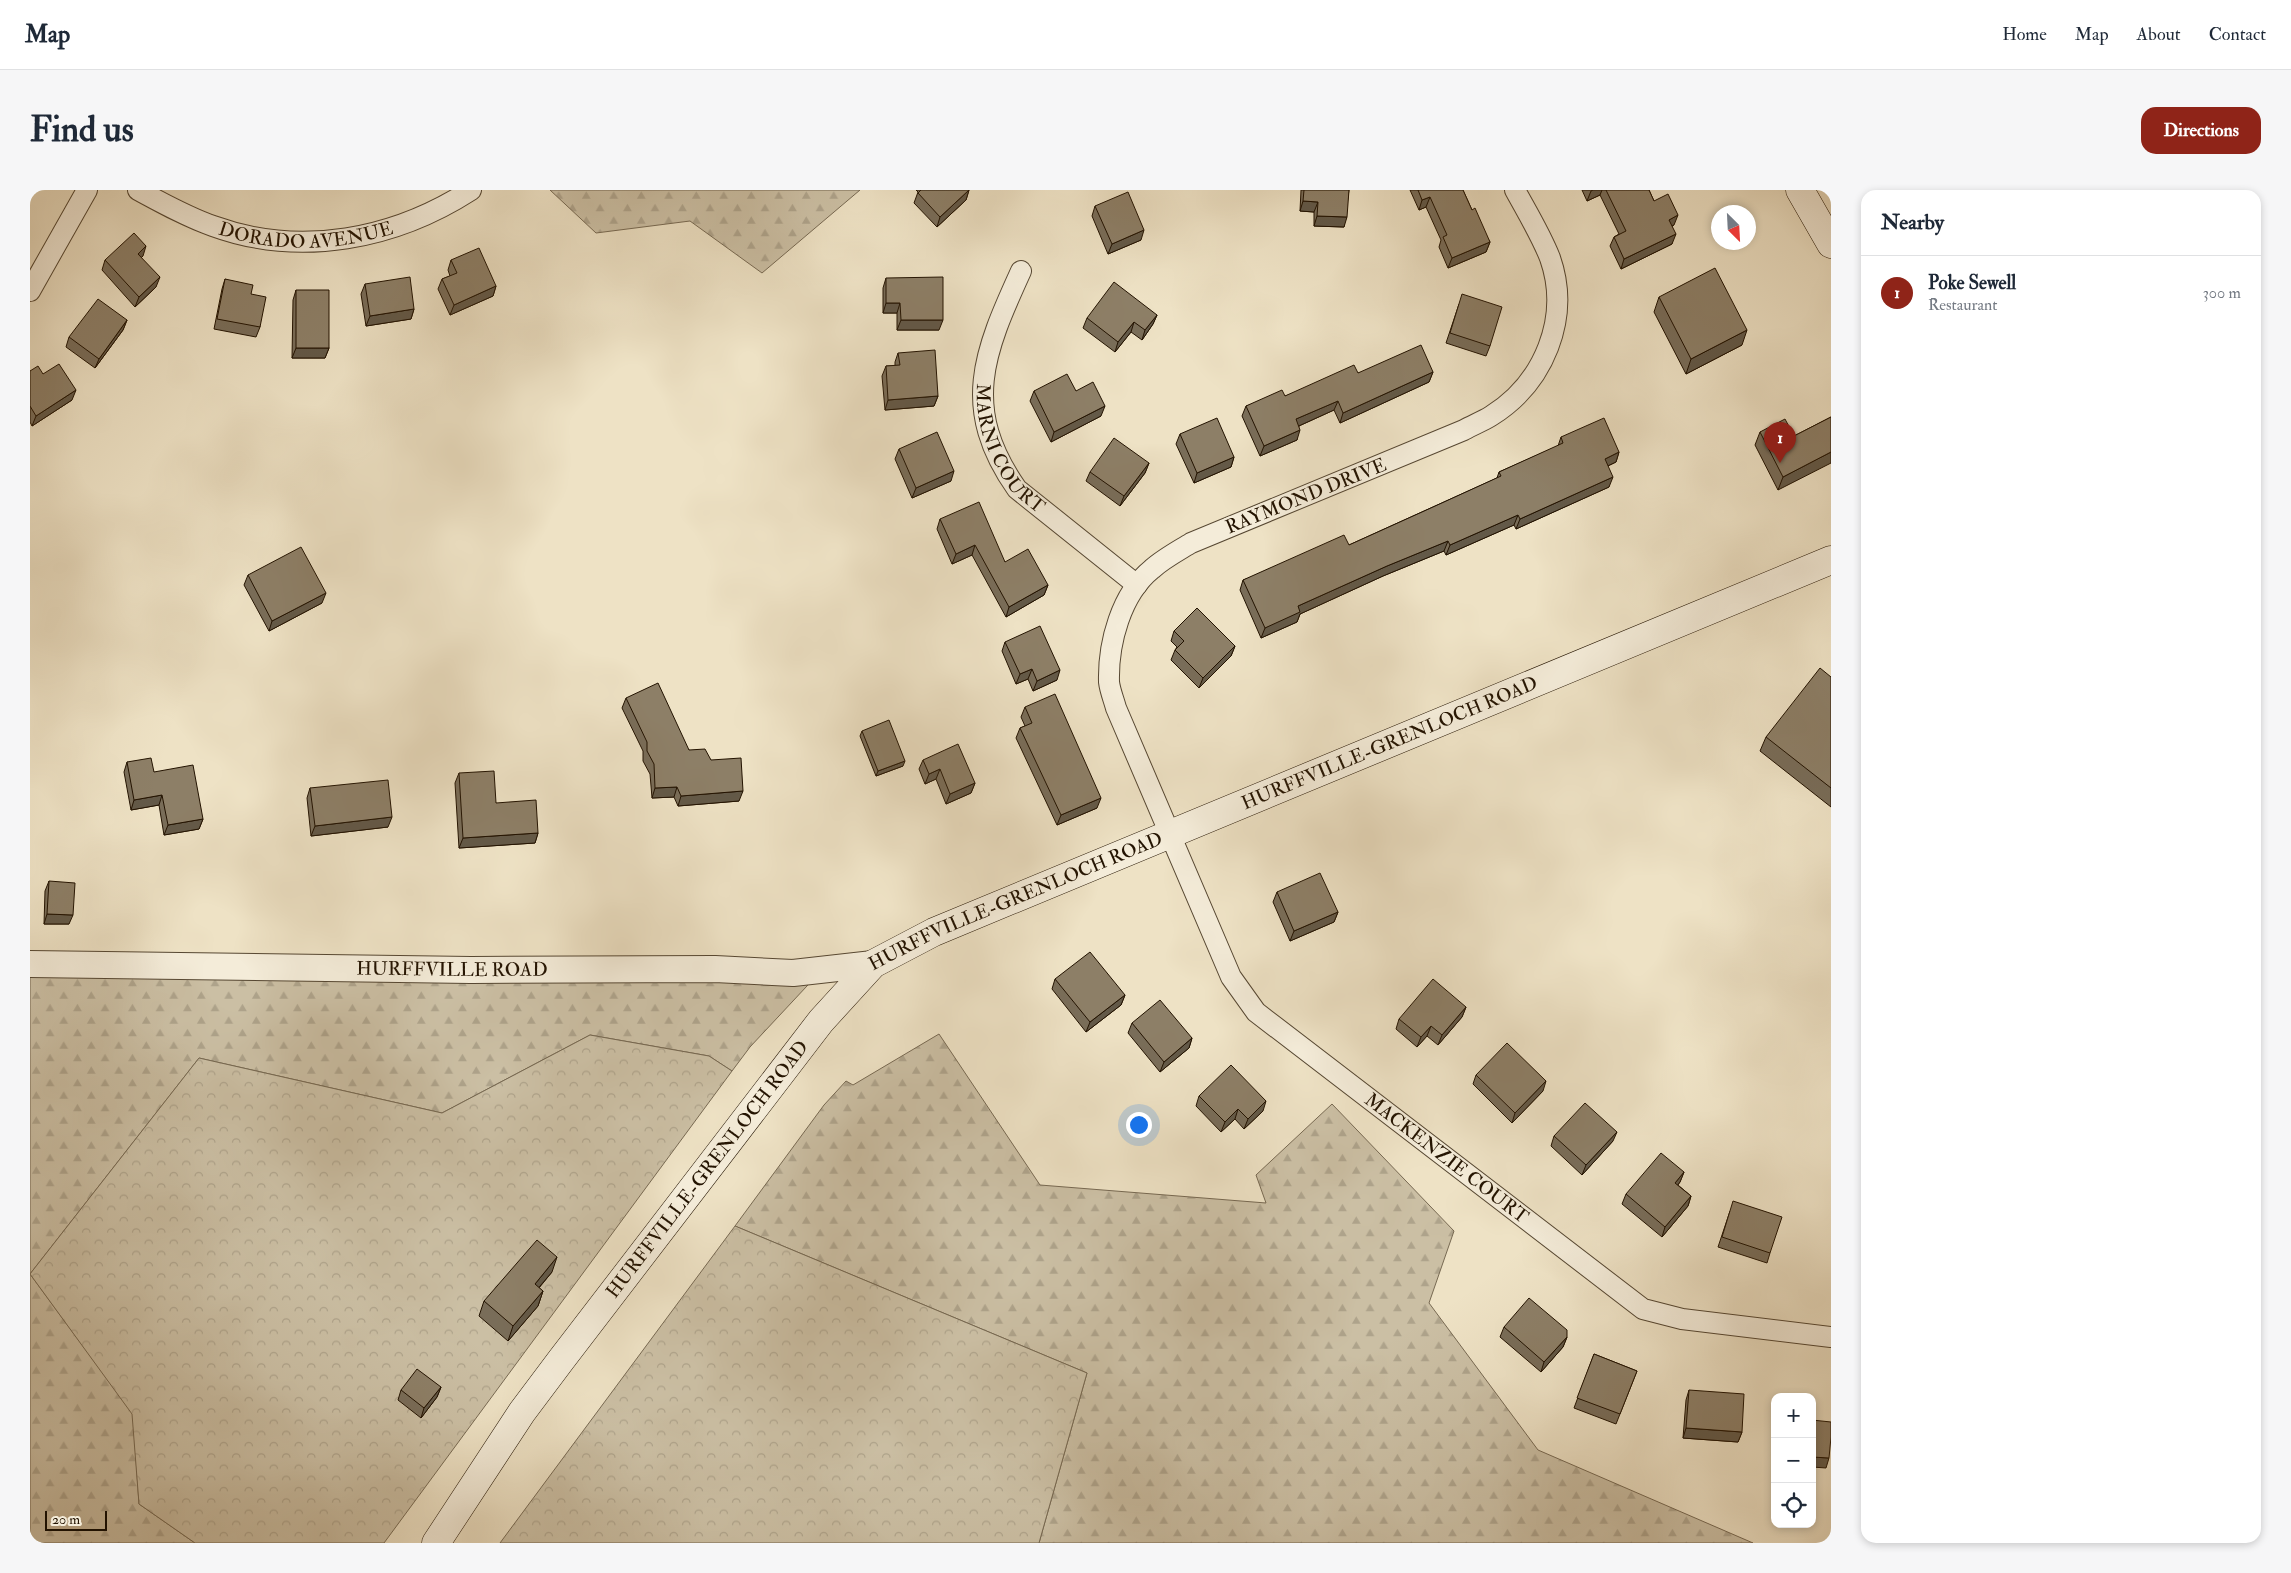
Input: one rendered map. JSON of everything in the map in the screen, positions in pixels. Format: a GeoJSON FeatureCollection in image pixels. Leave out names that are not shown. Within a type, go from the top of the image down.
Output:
{"type":"FeatureCollection","features":[{"type":"Feature","properties":{"kind":"main road"},"geometry":{"type":"LineString","coordinates":[[1800,190],[1831,244]]}},
{"type":"Feature","properties":{"kind":"main road","name":"HURFFVILLE-GRENLOCH ROAD"},"geometry":{"type":"LineString","coordinates":[[436,1543],[522,1412],[560,1360],[810,1036],[873,964],[934,932],[1831,560]]}},
{"type":"Feature","properties":{"kind":"street"},"geometry":{"type":"LineString","coordinates":[[30,291],[87,190]]}},
{"type":"Feature","properties":{"kind":"street","name":"DORADO AVENUE"},"geometry":{"type":"LineString","coordinates":[[138,190],[190,217],[215,227],[275,240],[314,242],[353,238],[394,228],[433,212],[471,190]]}},
{"type":"Feature","properties":{"kind":"street","name":"RAYMOND DRIVE"},"geometry":{"type":"LineString","coordinates":[[1170,834],[1126,734],[1109,684],[1110,658],[1116,629],[1137,585],[1151,569],[1191,543],[1464,430],[1492,416],[1527,385],[1542,363],[1552,342],[1557,299],[1555,276],[1550,257],[1515,190]]}},
{"type":"Feature","properties":{"kind":"street","name":"MARNI COURT"},"geometry":{"type":"LineString","coordinates":[[1021,271],[1000,318],[988,351],[983,375],[986,423],[991,441],[1007,476],[1017,489],[1137,585]]}},
{"type":"Feature","properties":{"kind":"street","name":"MACKENZIE COURT"},"geometry":{"type":"LineString","coordinates":[[1170,834],[1231,977],[1256,1012],[1642,1309],[1682,1318],[1831,1337]]}},
{"type":"Feature","properties":{"kind":"street","name":"HURFFVILLE ROAD"},"geometry":{"type":"LineString","coordinates":[[30,964],[471,970],[715,969],[793,972],[873,964]]}},
{"type":"Feature","properties":{"kind":"green space"},"geometry":{"type":"Polygon","coordinates":[[[550,190],[860,190],[762,273],[690,221],[596,233],[550,190]]]}},
{"type":"Feature","properties":{"kind":"green space"},"geometry":{"type":"Polygon","coordinates":[[[30,961],[821,971],[750,1047],[732,1071],[709,1056],[590,1035],[442,1113],[199,1058],[30,1274],[30,961]]]}},
{"type":"Feature","properties":{"kind":"green space"},"geometry":{"type":"Polygon","coordinates":[[[939,1034],[1040,1185],[1266,1203],[1256,1175],[1332,1104],[1454,1231],[1429,1303],[1538,1450],[1753,1543],[1039,1543],[1087,1373],[735,1226],[824,1105],[846,1081],[853,1085],[939,1034]]]}},
{"type":"Feature","properties":{"kind":"green space"},"geometry":{"type":"Polygon","coordinates":[[[590,1035],[709,1056],[732,1071],[384,1543],[195,1543],[139,1504],[132,1414],[30,1274],[199,1058],[442,1113],[590,1035]]]}},
{"type":"Feature","properties":{"kind":"green space"},"geometry":{"type":"Polygon","coordinates":[[[735,1226],[1087,1373],[1039,1543],[500,1543],[735,1226]]]}},
{"type":"Feature","properties":{"kind":"green space"},"geometry":{"type":"Polygon","coordinates":[[[30,1274],[133,1414],[139,1504],[195,1543],[30,1543],[30,1274]]]}},
{"type":"Feature","properties":{"kind":"building"},"geometry":{"type":"Polygon","coordinates":[[[921,190],[969,190],[940,217],[918,193],[921,190]]]}},
{"type":"Feature","properties":{"kind":"building"},"geometry":{"type":"Polygon","coordinates":[[[1304,190],[1349,190],[1347,217],[1317,216],[1318,202],[1303,201],[1304,190]]]}},
{"type":"Feature","properties":{"kind":"building"},"geometry":{"type":"Polygon","coordinates":[[[1418,190],[1463,190],[1472,210],[1475,208],[1490,242],[1452,258],[1443,237],[1447,235],[1430,197],[1422,200],[1418,190]]]}},
{"type":"Feature","properties":{"kind":"building"},"geometry":{"type":"Polygon","coordinates":[[[1606,190],[1649,190],[1654,201],[1668,194],[1678,215],[1669,220],[1676,234],[1624,259],[1614,237],[1626,231],[1606,190]]]}},
{"type":"Feature","properties":{"kind":"building"},"geometry":{"type":"Polygon","coordinates":[[[1128,192],[1144,230],[1112,244],[1095,206],[1128,192]]]}},
{"type":"Feature","properties":{"kind":"building"},"geometry":{"type":"Polygon","coordinates":[[[134,233],[146,246],[138,254],[160,277],[139,297],[105,260],[134,233]]]}},
{"type":"Feature","properties":{"kind":"building"},"geometry":{"type":"Polygon","coordinates":[[[479,248],[496,286],[454,305],[442,279],[457,273],[451,260],[479,248]]]}},
{"type":"Feature","properties":{"kind":"building"},"geometry":{"type":"Polygon","coordinates":[[[1715,268],[1747,330],[1691,359],[1659,297],[1715,268]]]}},
{"type":"Feature","properties":{"kind":"building"},"geometry":{"type":"Polygon","coordinates":[[[410,277],[414,309],[370,316],[365,284],[410,277]]]}},
{"type":"Feature","properties":{"kind":"building"},"geometry":{"type":"Polygon","coordinates":[[[943,277],[943,320],[901,320],[900,303],[886,303],[886,278],[943,277]]]}},
{"type":"Feature","properties":{"kind":"building"},"geometry":{"type":"Polygon","coordinates":[[[225,279],[253,285],[251,294],[266,297],[260,327],[217,319],[225,279]]]}},
{"type":"Feature","properties":{"kind":"building"},"geometry":{"type":"Polygon","coordinates":[[[1114,282],[1157,315],[1145,330],[1134,322],[1118,342],[1087,318],[1114,282]]]}},
{"type":"Feature","properties":{"kind":"building"},"geometry":{"type":"Polygon","coordinates":[[[296,290],[329,290],[329,348],[296,348],[296,290]]]}},
{"type":"Feature","properties":{"kind":"building"},"geometry":{"type":"Polygon","coordinates":[[[1462,294],[1502,307],[1490,346],[1450,333],[1462,294]]]}},
{"type":"Feature","properties":{"kind":"building"},"geometry":{"type":"Polygon","coordinates":[[[98,299],[127,320],[99,359],[69,337],[98,299]]]}},
{"type":"Feature","properties":{"kind":"building"},"geometry":{"type":"Polygon","coordinates":[[[1421,345],[1433,372],[1343,413],[1338,401],[1296,419],[1300,430],[1264,446],[1246,406],[1282,390],[1285,396],[1354,365],[1358,373],[1421,345]]]}},
{"type":"Feature","properties":{"kind":"building"},"geometry":{"type":"Polygon","coordinates":[[[935,350],[938,396],[888,400],[886,366],[900,365],[898,353],[935,350]]]}},
{"type":"Feature","properties":{"kind":"building"},"geometry":{"type":"Polygon","coordinates":[[[59,364],[76,390],[36,416],[30,406],[30,371],[38,366],[43,374],[59,364]]]}},
{"type":"Feature","properties":{"kind":"building"},"geometry":{"type":"Polygon","coordinates":[[[1067,374],[1076,391],[1093,382],[1105,406],[1054,432],[1034,391],[1067,374]]]}},
{"type":"Feature","properties":{"kind":"building"},"geometry":{"type":"Polygon","coordinates":[[[1831,417],[1831,452],[1783,477],[1760,432],[1785,419],[1794,436],[1831,417]]]}},
{"type":"Feature","properties":{"kind":"building"},"geometry":{"type":"Polygon","coordinates":[[[1217,418],[1234,457],[1197,473],[1180,434],[1217,418]]]}},
{"type":"Feature","properties":{"kind":"building"},"geometry":{"type":"Polygon","coordinates":[[[1604,418],[1619,452],[1605,459],[1613,477],[1520,519],[1518,515],[1450,545],[1448,541],[1387,566],[1298,606],[1300,612],[1265,628],[1243,580],[1344,535],[1349,545],[1501,476],[1499,472],[1563,443],[1561,437],[1604,418]]]}},
{"type":"Feature","properties":{"kind":"building"},"geometry":{"type":"Polygon","coordinates":[[[937,432],[954,471],[916,488],[899,449],[937,432]]]}},
{"type":"Feature","properties":{"kind":"building"},"geometry":{"type":"Polygon","coordinates":[[[1114,438],[1149,463],[1124,496],[1090,472],[1114,438]]]}},
{"type":"Feature","properties":{"kind":"building"},"geometry":{"type":"Polygon","coordinates":[[[979,502],[1005,562],[1028,549],[1048,585],[1009,607],[975,545],[956,554],[940,519],[979,502]]]}},
{"type":"Feature","properties":{"kind":"building"},"geometry":{"type":"Polygon","coordinates":[[[301,547],[326,593],[272,621],[248,575],[301,547]]]}},
{"type":"Feature","properties":{"kind":"building"},"geometry":{"type":"Polygon","coordinates":[[[1197,608],[1235,646],[1203,678],[1175,650],[1184,641],[1174,631],[1197,608]]]}},
{"type":"Feature","properties":{"kind":"building"},"geometry":{"type":"Polygon","coordinates":[[[1040,626],[1060,670],[1037,681],[1032,669],[1020,674],[1005,642],[1040,626]]]}},
{"type":"Feature","properties":{"kind":"building"},"geometry":{"type":"Polygon","coordinates":[[[1820,668],[1831,677],[1831,788],[1766,737],[1820,668]]]}},
{"type":"Feature","properties":{"kind":"building"},"geometry":{"type":"Polygon","coordinates":[[[658,683],[689,750],[705,749],[711,760],[741,758],[743,791],[681,796],[677,787],[655,788],[654,764],[647,751],[647,742],[626,698],[658,683]]]}},
{"type":"Feature","properties":{"kind":"building"},"geometry":{"type":"Polygon","coordinates":[[[1055,694],[1101,798],[1061,815],[1020,728],[1032,723],[1025,707],[1055,694]]]}},
{"type":"Feature","properties":{"kind":"building"},"geometry":{"type":"Polygon","coordinates":[[[889,720],[905,761],[878,771],[862,731],[889,720]]]}},
{"type":"Feature","properties":{"kind":"building"},"geometry":{"type":"Polygon","coordinates":[[[958,744],[975,783],[950,794],[940,769],[929,774],[923,760],[958,744]]]}},
{"type":"Feature","properties":{"kind":"building"},"geometry":{"type":"Polygon","coordinates":[[[151,758],[154,772],[193,765],[203,819],[168,825],[162,795],[134,800],[127,762],[151,758]]]}},
{"type":"Feature","properties":{"kind":"building"},"geometry":{"type":"Polygon","coordinates":[[[494,771],[496,803],[536,800],[538,833],[463,838],[459,773],[494,771]]]}},
{"type":"Feature","properties":{"kind":"building"},"geometry":{"type":"Polygon","coordinates":[[[388,780],[392,817],[315,826],[310,788],[388,780]]]}},
{"type":"Feature","properties":{"kind":"building"},"geometry":{"type":"Polygon","coordinates":[[[1320,873],[1338,912],[1294,931],[1277,892],[1320,873]]]}},
{"type":"Feature","properties":{"kind":"building"},"geometry":{"type":"Polygon","coordinates":[[[49,881],[75,883],[73,915],[47,914],[49,881]]]}},
{"type":"Feature","properties":{"kind":"building"},"geometry":{"type":"Polygon","coordinates":[[[1090,952],[1125,995],[1090,1022],[1055,979],[1090,952]]]}},
{"type":"Feature","properties":{"kind":"building"},"geometry":{"type":"Polygon","coordinates":[[[1433,979],[1466,1007],[1442,1035],[1431,1026],[1421,1037],[1399,1019],[1433,979]]]}},
{"type":"Feature","properties":{"kind":"building"},"geometry":{"type":"Polygon","coordinates":[[[1160,1000],[1192,1038],[1164,1062],[1132,1023],[1160,1000]]]}},
{"type":"Feature","properties":{"kind":"building"},"geometry":{"type":"Polygon","coordinates":[[[1507,1043],[1546,1081],[1515,1113],[1476,1075],[1507,1043]]]}},
{"type":"Feature","properties":{"kind":"building"},"geometry":{"type":"Polygon","coordinates":[[[1231,1065],[1266,1101],[1248,1119],[1238,1109],[1225,1122],[1199,1096],[1231,1065]]]}},
{"type":"Feature","properties":{"kind":"building"},"geometry":{"type":"Polygon","coordinates":[[[1585,1103],[1617,1132],[1586,1165],[1554,1136],[1585,1103]]]}},
{"type":"Feature","properties":{"kind":"building"},"geometry":{"type":"Polygon","coordinates":[[[1661,1153],[1684,1172],[1675,1183],[1691,1196],[1665,1227],[1626,1194],[1661,1153]]]}},
{"type":"Feature","properties":{"kind":"building"},"geometry":{"type":"Polygon","coordinates":[[[1733,1201],[1782,1217],[1770,1253],[1722,1237],[1733,1201]]]}},
{"type":"Feature","properties":{"kind":"building"},"geometry":{"type":"Polygon","coordinates":[[[537,1240],[557,1257],[535,1284],[543,1291],[513,1326],[484,1301],[537,1240]]]}},
{"type":"Feature","properties":{"kind":"building"},"geometry":{"type":"Polygon","coordinates":[[[1529,1298],[1567,1330],[1567,1337],[1544,1362],[1504,1327],[1529,1298]]]}},
{"type":"Feature","properties":{"kind":"building"},"geometry":{"type":"Polygon","coordinates":[[[1594,1354],[1637,1371],[1620,1414],[1577,1398],[1594,1354]]]}},
{"type":"Feature","properties":{"kind":"building"},"geometry":{"type":"Polygon","coordinates":[[[417,1369],[441,1387],[424,1408],[401,1390],[417,1369]]]}},
{"type":"Feature","properties":{"kind":"building"},"geometry":{"type":"Polygon","coordinates":[[[1689,1390],[1744,1394],[1742,1432],[1686,1428],[1689,1390]]]}},
{"type":"Feature","properties":{"kind":"building"},"geometry":{"type":"Polygon","coordinates":[[[1816,1420],[1831,1422],[1829,1458],[1816,1457],[1816,1420]]]}},
{"type":"Feature","properties":{"kind":"place","name":"Poke Sewell"},"geometry":{"type":"Point","coordinates":[1780,463]}}]}
